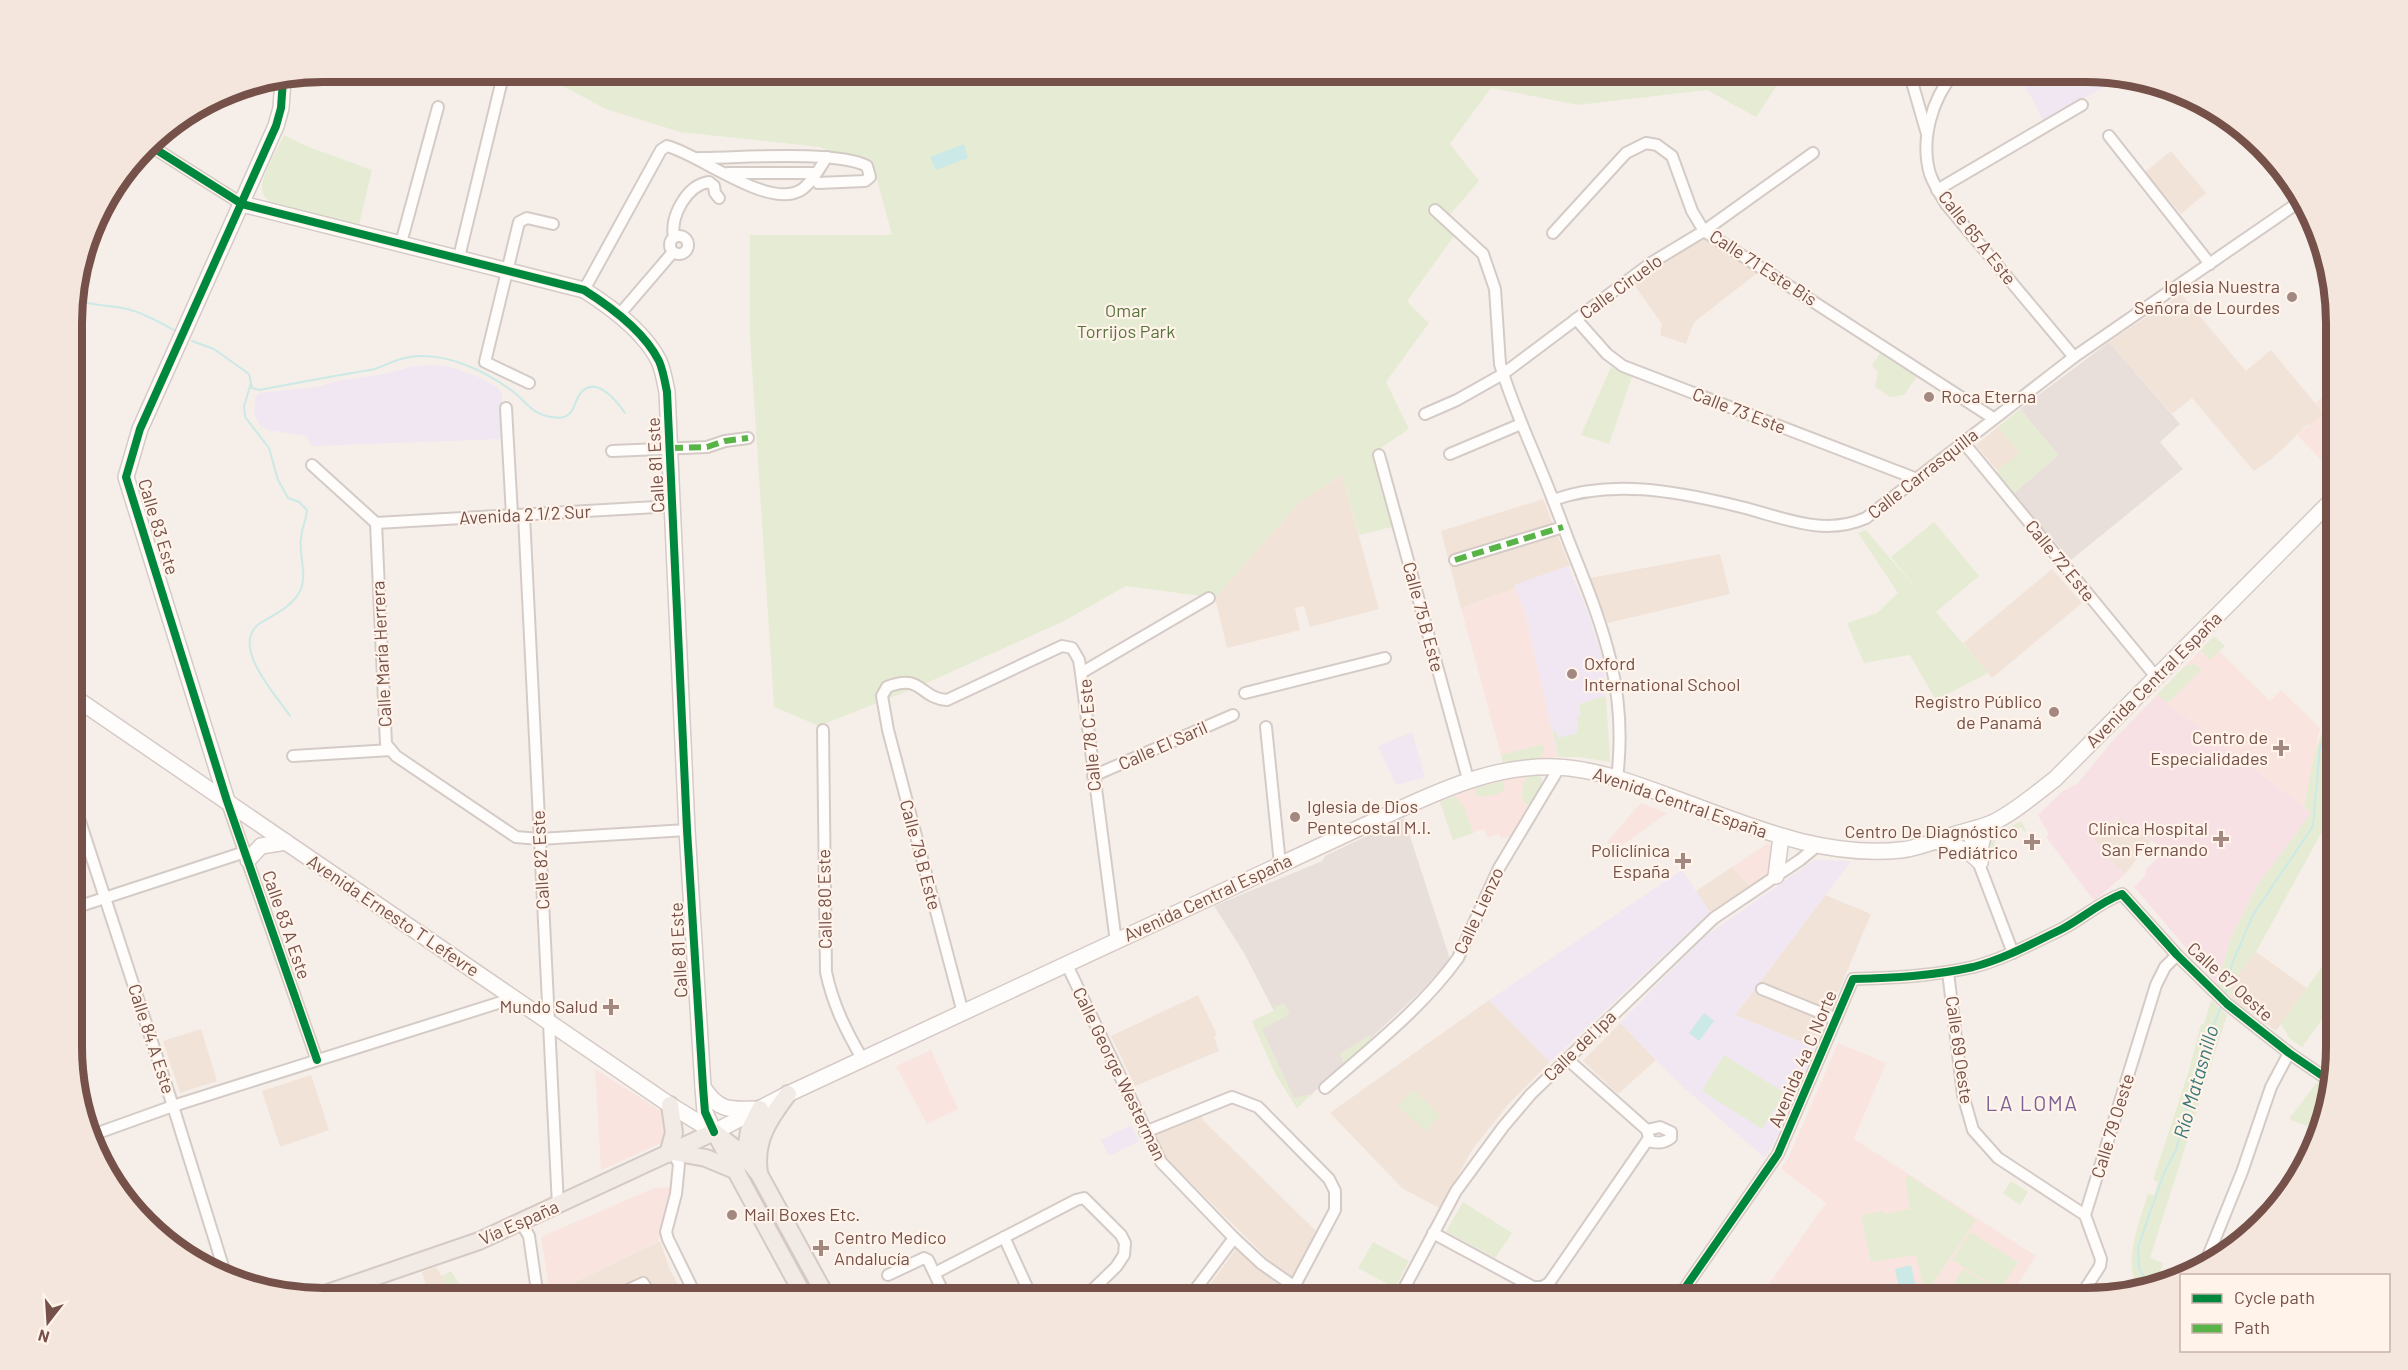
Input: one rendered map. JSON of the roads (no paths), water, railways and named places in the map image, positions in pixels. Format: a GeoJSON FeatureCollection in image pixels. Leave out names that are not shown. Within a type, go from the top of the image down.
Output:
{"type":"FeatureCollection","features":[{"type":"Feature","properties":{"kind":"main road","name":"Calle 83 Este"},"geometry":{"type":"LineString","coordinates":[[227,801],[126,477],[140,429],[276,126],[281,108],[283,86]]}},
{"type":"Feature","properties":{"kind":"main road","name":"Calle 81 Este"},"geometry":{"type":"LineString","coordinates":[[242,204],[584,290],[619,315],[651,348],[659,361],[667,392],[674,506],[687,830],[703,1087],[705,1112],[714,1132]]}},
{"type":"Feature","properties":{"kind":"main road","name":"Avenida Central España"},"geometry":{"type":"LineString","coordinates":[[714,1132],[788,1094],[1280,864],[1400,808],[1468,780],[1522,768],[1559,768],[1617,778],[1781,837],[1817,846],[1867,852],[1903,849],[1992,822],[2020,806],[2055,779],[2326,507]]}},
{"type":"Feature","properties":{"kind":"main road","name":"Avenida Ernesto T Lefevre"},"geometry":{"type":"LineString","coordinates":[[82,703],[675,1108],[714,1132]]}},
{"type":"Feature","properties":{"kind":"main road"},"geometry":{"type":"LineString","coordinates":[[190,777],[206,772],[213,758]]}},
{"type":"Feature","properties":{"kind":"main road"},"geometry":{"type":"LineString","coordinates":[[1980,862],[1985,829],[1992,822]]}},
{"type":"Feature","properties":{"kind":"main road"},"geometry":{"type":"LineString","coordinates":[[1776,876],[1781,837]]}},
{"type":"Feature","properties":{"kind":"main road"},"geometry":{"type":"LineString","coordinates":[[1934,841],[1973,854],[1980,862]]}},
{"type":"Feature","properties":{"kind":"main road"},"geometry":{"type":"LineString","coordinates":[[247,856],[261,846],[286,842]]}},
{"type":"Feature","properties":{"kind":"main road"},"geometry":{"type":"LineString","coordinates":[[703,1087],[696,1105],[688,1110],[675,1108],[670,1153],[706,1158],[738,1172]]}},
{"type":"Feature","properties":{"kind":"main road"},"geometry":{"type":"LineString","coordinates":[[703,1087],[710,1098],[728,1109],[760,1109],[749,1131],[745,1156]]}},
{"type":"Feature","properties":{"kind":"main road"},"geometry":{"type":"LineString","coordinates":[[759,1174],[757,1156],[760,1139],[775,1111],[788,1094]]}},
{"type":"Feature","properties":{"kind":"main road"},"geometry":{"type":"LineString","coordinates":[[714,1132],[745,1156],[759,1174],[822,1288]]}},
{"type":"Feature","properties":{"kind":"main road"},"geometry":{"type":"LineString","coordinates":[[714,1132],[800,1288]]}},
{"type":"Feature","properties":{"kind":"main road","name":"Vía España"},"geometry":{"type":"LineString","coordinates":[[342,1288],[479,1241],[714,1132]]}},
{"type":"Feature","properties":{"kind":"street"},"geometry":{"type":"LineString","coordinates":[[1912,82],[1927,134]]}},
{"type":"Feature","properties":{"kind":"street","name":"Calle 65 A Este"},"geometry":{"type":"LineString","coordinates":[[1947,82],[1936,103],[1927,134],[1929,167],[1937,190],[1946,204],[2074,357]]}},
{"type":"Feature","properties":{"kind":"street"},"geometry":{"type":"LineString","coordinates":[[459,257],[501,84]]}},
{"type":"Feature","properties":{"kind":"street"},"geometry":{"type":"LineString","coordinates":[[1937,190],[2082,105]]}},
{"type":"Feature","properties":{"kind":"street"},"geometry":{"type":"LineString","coordinates":[[401,243],[438,107]]}},
{"type":"Feature","properties":{"kind":"street"},"geometry":{"type":"LineString","coordinates":[[2109,136],[2210,264]]}},
{"type":"Feature","properties":{"kind":"street","name":"Calle 71 Este Bis"},"geometry":{"type":"LineString","coordinates":[[1553,233],[1626,153],[1646,143],[1657,145],[1672,156],[1692,211],[1704,231],[1993,418]]}},
{"type":"Feature","properties":{"kind":"street"},"geometry":{"type":"LineString","coordinates":[[584,290],[661,150],[667,146],[697,158],[762,192],[799,191],[817,178],[827,157]]}},
{"type":"Feature","properties":{"kind":"street","name":"Calle 81 Este"},"geometry":{"type":"LineString","coordinates":[[157,150],[242,204]]}},
{"type":"Feature","properties":{"kind":"street","name":"Calle Ciruelo"},"geometry":{"type":"LineString","coordinates":[[1425,414],[1457,400],[1503,374],[1651,263],[1704,231],[1813,153]]}},
{"type":"Feature","properties":{"kind":"street"},"geometry":{"type":"LineString","coordinates":[[697,158],[827,157],[858,162],[867,166],[870,177],[865,181],[724,173]]}},
{"type":"Feature","properties":{"kind":"street"},"geometry":{"type":"LineString","coordinates":[[619,315],[673,252],[669,246],[674,237],[676,212],[701,183],[709,182],[714,186],[719,198]]}},
{"type":"Feature","properties":{"kind":"street","name":"Calle Carrasquilla"},"geometry":{"type":"LineString","coordinates":[[1553,500],[1589,490],[1646,490],[1733,505],[1812,525],[1840,527],[1866,519],[2074,357],[2294,205]]}},
{"type":"Feature","properties":{"kind":"street"},"geometry":{"type":"LineString","coordinates":[[1435,210],[1483,254],[1495,289],[1500,364],[1503,374],[1600,620],[1610,656],[1619,730],[1617,778]]}},
{"type":"Feature","properties":{"kind":"street"},"geometry":{"type":"LineString","coordinates":[[530,383],[485,362],[518,226],[522,219],[527,218],[553,224]]}},
{"type":"Feature","properties":{"kind":"street","name":"Calle 73 Este"},"geometry":{"type":"LineString","coordinates":[[1576,320],[1607,354],[1623,366],[1917,479]]}},
{"type":"Feature","properties":{"kind":"street"},"geometry":{"type":"LineString","coordinates":[[506,408],[512,515]]}},
{"type":"Feature","properties":{"kind":"street"},"geometry":{"type":"LineString","coordinates":[[1449,454],[1521,424]]}},
{"type":"Feature","properties":{"kind":"street"},"geometry":{"type":"LineString","coordinates":[[612,451],[707,447],[725,441],[748,438]]}},
{"type":"Feature","properties":{"kind":"street","name":"Calle 72 Este"},"geometry":{"type":"LineString","coordinates":[[1964,443],[2157,678]]}},
{"type":"Feature","properties":{"kind":"street","name":"Calle 75 B Este"},"geometry":{"type":"LineString","coordinates":[[1378,455],[1468,780]]}},
{"type":"Feature","properties":{"kind":"street"},"geometry":{"type":"LineString","coordinates":[[312,465],[376,523]]}},
{"type":"Feature","properties":{"kind":"street","name":"Avenida 2 1/2 Sur"},"geometry":{"type":"LineString","coordinates":[[376,523],[674,506]]}},
{"type":"Feature","properties":{"kind":"street","name":"Calle 82 Este"},"geometry":{"type":"LineString","coordinates":[[524,515],[558,1206]]}},
{"type":"Feature","properties":{"kind":"street","name":"Calle María Herrera"},"geometry":{"type":"LineString","coordinates":[[376,523],[386,744],[391,750],[509,834],[522,839],[687,830]]}},
{"type":"Feature","properties":{"kind":"street"},"geometry":{"type":"LineString","coordinates":[[1455,560],[1563,527]]}},
{"type":"Feature","properties":{"kind":"street","name":"Calle 78 C Este"},"geometry":{"type":"LineString","coordinates":[[1116,942],[1081,673],[1209,598]]}},
{"type":"Feature","properties":{"kind":"street","name":"Calle 79 B Este"},"geometry":{"type":"LineString","coordinates":[[963,1013],[888,730],[882,696],[887,687],[905,682],[915,683],[936,699],[948,700],[1062,646],[1072,648],[1079,660],[1081,673]]}},
{"type":"Feature","properties":{"kind":"street"},"geometry":{"type":"LineString","coordinates":[[1245,693],[1385,658]]}},
{"type":"Feature","properties":{"kind":"street","name":"Calle El Saril"},"geometry":{"type":"LineString","coordinates":[[1093,776],[1233,715]]}},
{"type":"Feature","properties":{"kind":"street"},"geometry":{"type":"LineString","coordinates":[[1266,727],[1280,864]]}},
{"type":"Feature","properties":{"kind":"street","name":"Calle 80 Este"},"geometry":{"type":"LineString","coordinates":[[823,730],[826,972],[832,999],[842,1024],[863,1060]]}},
{"type":"Feature","properties":{"kind":"street"},"geometry":{"type":"LineString","coordinates":[[293,756],[391,750]]}},
{"type":"Feature","properties":{"kind":"street","name":"Calle Lienzo"},"geometry":{"type":"LineString","coordinates":[[1325,1088],[1394,1028],[1450,969],[1458,958],[1499,868],[1559,768]]}},
{"type":"Feature","properties":{"kind":"street","name":"Calle 83 A Este"},"geometry":{"type":"LineString","coordinates":[[227,801],[317,1060]]}},
{"type":"Feature","properties":{"kind":"street","name":"Calle 84 A Este"},"geometry":{"type":"LineString","coordinates":[[82,827],[223,1265]]}},
{"type":"Feature","properties":{"kind":"street"},"geometry":{"type":"LineString","coordinates":[[1966,830],[2013,953]]}},
{"type":"Feature","properties":{"kind":"street","name":"Calle del Ipa"},"geometry":{"type":"LineString","coordinates":[[1404,1288],[1456,1191],[1503,1127],[1567,1059],[1713,918],[1817,846]]}},
{"type":"Feature","properties":{"kind":"street"},"geometry":{"type":"LineString","coordinates":[[82,905],[247,856]]}},
{"type":"Feature","properties":{"kind":"street","name":"Avenida 4a C Norte"},"geometry":{"type":"LineString","coordinates":[[1685,1288],[1778,1154],[1853,979],[1908,977],[1974,966],[2013,953],[2066,927],[2110,898],[2122,894]]}},
{"type":"Feature","properties":{"kind":"street","name":"Calle 67 Oeste"},"geometry":{"type":"LineString","coordinates":[[2122,894],[2177,955],[2227,1004],[2289,1053],[2323,1076]]}},
{"type":"Feature","properties":{"kind":"street","name":"Calle 79 Oeste"},"geometry":{"type":"LineString","coordinates":[[2085,1215],[2156,985],[2165,967],[2177,955]]}},
{"type":"Feature","properties":{"kind":"street","name":"Calle George Westerman"},"geometry":{"type":"LineString","coordinates":[[1067,965],[1161,1162],[1234,1238],[1271,1271],[1294,1287]]}},
{"type":"Feature","properties":{"kind":"street","name":"Calle 69 Oeste"},"geometry":{"type":"LineString","coordinates":[[1948,972],[1963,1095],[1973,1130],[1998,1158],[2085,1215]]}},
{"type":"Feature","properties":{"kind":"street"},"geometry":{"type":"LineString","coordinates":[[1762,989],[1836,1019]]}},
{"type":"Feature","properties":{"kind":"street"},"geometry":{"type":"LineString","coordinates":[[98,1133],[173,1106],[514,998]]}},
{"type":"Feature","properties":{"kind":"street"},"geometry":{"type":"LineString","coordinates":[[2211,1251],[2242,1172],[2271,1087],[2289,1053]]}},
{"type":"Feature","properties":{"kind":"street"},"geometry":{"type":"LineString","coordinates":[[1541,1288],[1549,1283],[1648,1136],[1567,1059]]}},
{"type":"Feature","properties":{"kind":"street"},"geometry":{"type":"LineString","coordinates":[[1145,1132],[1232,1096],[1258,1107],[1329,1179],[1335,1191],[1335,1210],[1294,1287]]}},
{"type":"Feature","properties":{"kind":"street"},"geometry":{"type":"LineString","coordinates":[[670,1153],[679,1164],[676,1194],[666,1232],[692,1288]]}},
{"type":"Feature","properties":{"kind":"street"},"geometry":{"type":"LineString","coordinates":[[935,1273],[1080,1198],[1087,1199],[1121,1235],[1125,1243],[1124,1255],[1116,1267],[1094,1288]]}},
{"type":"Feature","properties":{"kind":"street"},"geometry":{"type":"LineString","coordinates":[[2085,1215],[2101,1259],[2100,1266],[2086,1288]]}},
{"type":"Feature","properties":{"kind":"street"},"geometry":{"type":"LineString","coordinates":[[521,1223],[529,1236],[537,1288]]}},
{"type":"Feature","properties":{"kind":"street"},"geometry":{"type":"LineString","coordinates":[[1433,1233],[1528,1288]]}},
{"type":"Feature","properties":{"kind":"street"},"geometry":{"type":"LineString","coordinates":[[1004,1237],[1027,1288]]}},
{"type":"Feature","properties":{"kind":"street"},"geometry":{"type":"LineString","coordinates":[[1196,1288],[1234,1238]]}},
{"type":"Feature","properties":{"kind":"street"},"geometry":{"type":"LineString","coordinates":[[888,1275],[924,1258],[935,1273],[942,1288]]}},
{"type":"Feature","properties":{"kind":"street"},"geometry":{"type":"LineString","coordinates":[[632,1288],[643,1283],[646,1288]]}},
{"type":"Feature","properties":{"kind":"street"},"geometry":{"type":"LineString","coordinates":[[1549,1283],[1550,1288]]}},
{"type":"Feature","properties":{"kind":"water"},"geometry":{"type":"Polygon","coordinates":[[[964,144],[968,158],[936,170],[930,157],[964,144]]]}},
{"type":"Feature","properties":{"kind":"water"},"geometry":{"type":"Polygon","coordinates":[[[1704,1013],[1714,1021],[1699,1041],[1689,1033],[1704,1013]]]}},
{"type":"Feature","properties":{"kind":"water"},"geometry":{"type":"Polygon","coordinates":[[[1911,1265],[1916,1288],[1899,1288],[1895,1269],[1911,1265]]]}},
{"type":"Feature","properties":{"kind":"waterway"},"geometry":{"type":"LineString","coordinates":[[84,302],[121,307],[151,318],[174,330]]}},
{"type":"Feature","properties":{"kind":"waterway"},"geometry":{"type":"LineString","coordinates":[[192,341],[214,349],[249,374],[251,383],[244,406],[245,417],[269,448],[278,480],[288,498],[299,502],[307,510],[300,545],[302,586],[295,599],[259,624],[251,633],[250,645],[258,670],[290,716]]}},
{"type":"Feature","properties":{"kind":"waterway"},"geometry":{"type":"LineString","coordinates":[[251,383],[252,388],[259,390],[370,370],[408,357],[432,357],[456,362],[482,372],[511,390],[534,410],[545,415],[559,418],[567,415],[573,410],[580,394],[592,387],[605,391],[625,413]]}},
{"type":"Feature","properties":{"kind":"waterway","name":"Río Matasnillo"},"geometry":{"type":"LineString","coordinates":[[2225,995],[2232,964],[2253,915],[2313,826],[2320,747],[2326,733]]}},
{"type":"Feature","properties":{"kind":"waterway","name":"Río Matasnillo"},"geometry":{"type":"LineString","coordinates":[[2146,1279],[2139,1268],[2138,1247],[2164,1173],[2176,1150],[2197,1067],[2222,1004]]}},
{"type":"Feature","properties":{"kind":"place","name":"Iglesia Nuestra Señora de Lourdes"},"geometry":{"type":"Point","coordinates":[2292,297]}},
{"type":"Feature","properties":{"kind":"place","name":"Roca Eterna"},"geometry":{"type":"Point","coordinates":[1929,397]}},
{"type":"Feature","properties":{"kind":"place","name":"Oxford International School"},"geometry":{"type":"Point","coordinates":[1572,674]}},
{"type":"Feature","properties":{"kind":"place","name":"Registro Público de Panamá"},"geometry":{"type":"Point","coordinates":[2054,712]}},
{"type":"Feature","properties":{"kind":"place","name":"Centro de Especialidades"},"geometry":{"type":"Point","coordinates":[2281,748]}},
{"type":"Feature","properties":{"kind":"place","name":"Iglesia de Dios Pentecostal M.I."},"geometry":{"type":"Point","coordinates":[1295,817]}},
{"type":"Feature","properties":{"kind":"place","name":"Clínica Hospital San Fernando"},"geometry":{"type":"Point","coordinates":[2221,839]}},
{"type":"Feature","properties":{"kind":"place","name":"Centro De Diagnóstico Pediátrico"},"geometry":{"type":"Point","coordinates":[2032,842]}},
{"type":"Feature","properties":{"kind":"place","name":"Policlínica España"},"geometry":{"type":"Point","coordinates":[1683,861]}},
{"type":"Feature","properties":{"kind":"place","name":"Mundo Salud"},"geometry":{"type":"Point","coordinates":[611,1007]}},
{"type":"Feature","properties":{"kind":"place","name":"Mail Boxes Etc."},"geometry":{"type":"Point","coordinates":[732,1215]}},
{"type":"Feature","properties":{"kind":"place","name":"Centro Medico Andalucía"},"geometry":{"type":"Point","coordinates":[821,1248]}},
{"type":"Feature","properties":{"kind":"district","name":"LA LOMA"},"geometry":{"type":"Point","coordinates":[2032,1104]}},
{"type":"Feature","properties":{"kind":"park label","name":"Omar Torrijos Park"},"geometry":{"type":"Point","coordinates":[1126,321]}}]}
